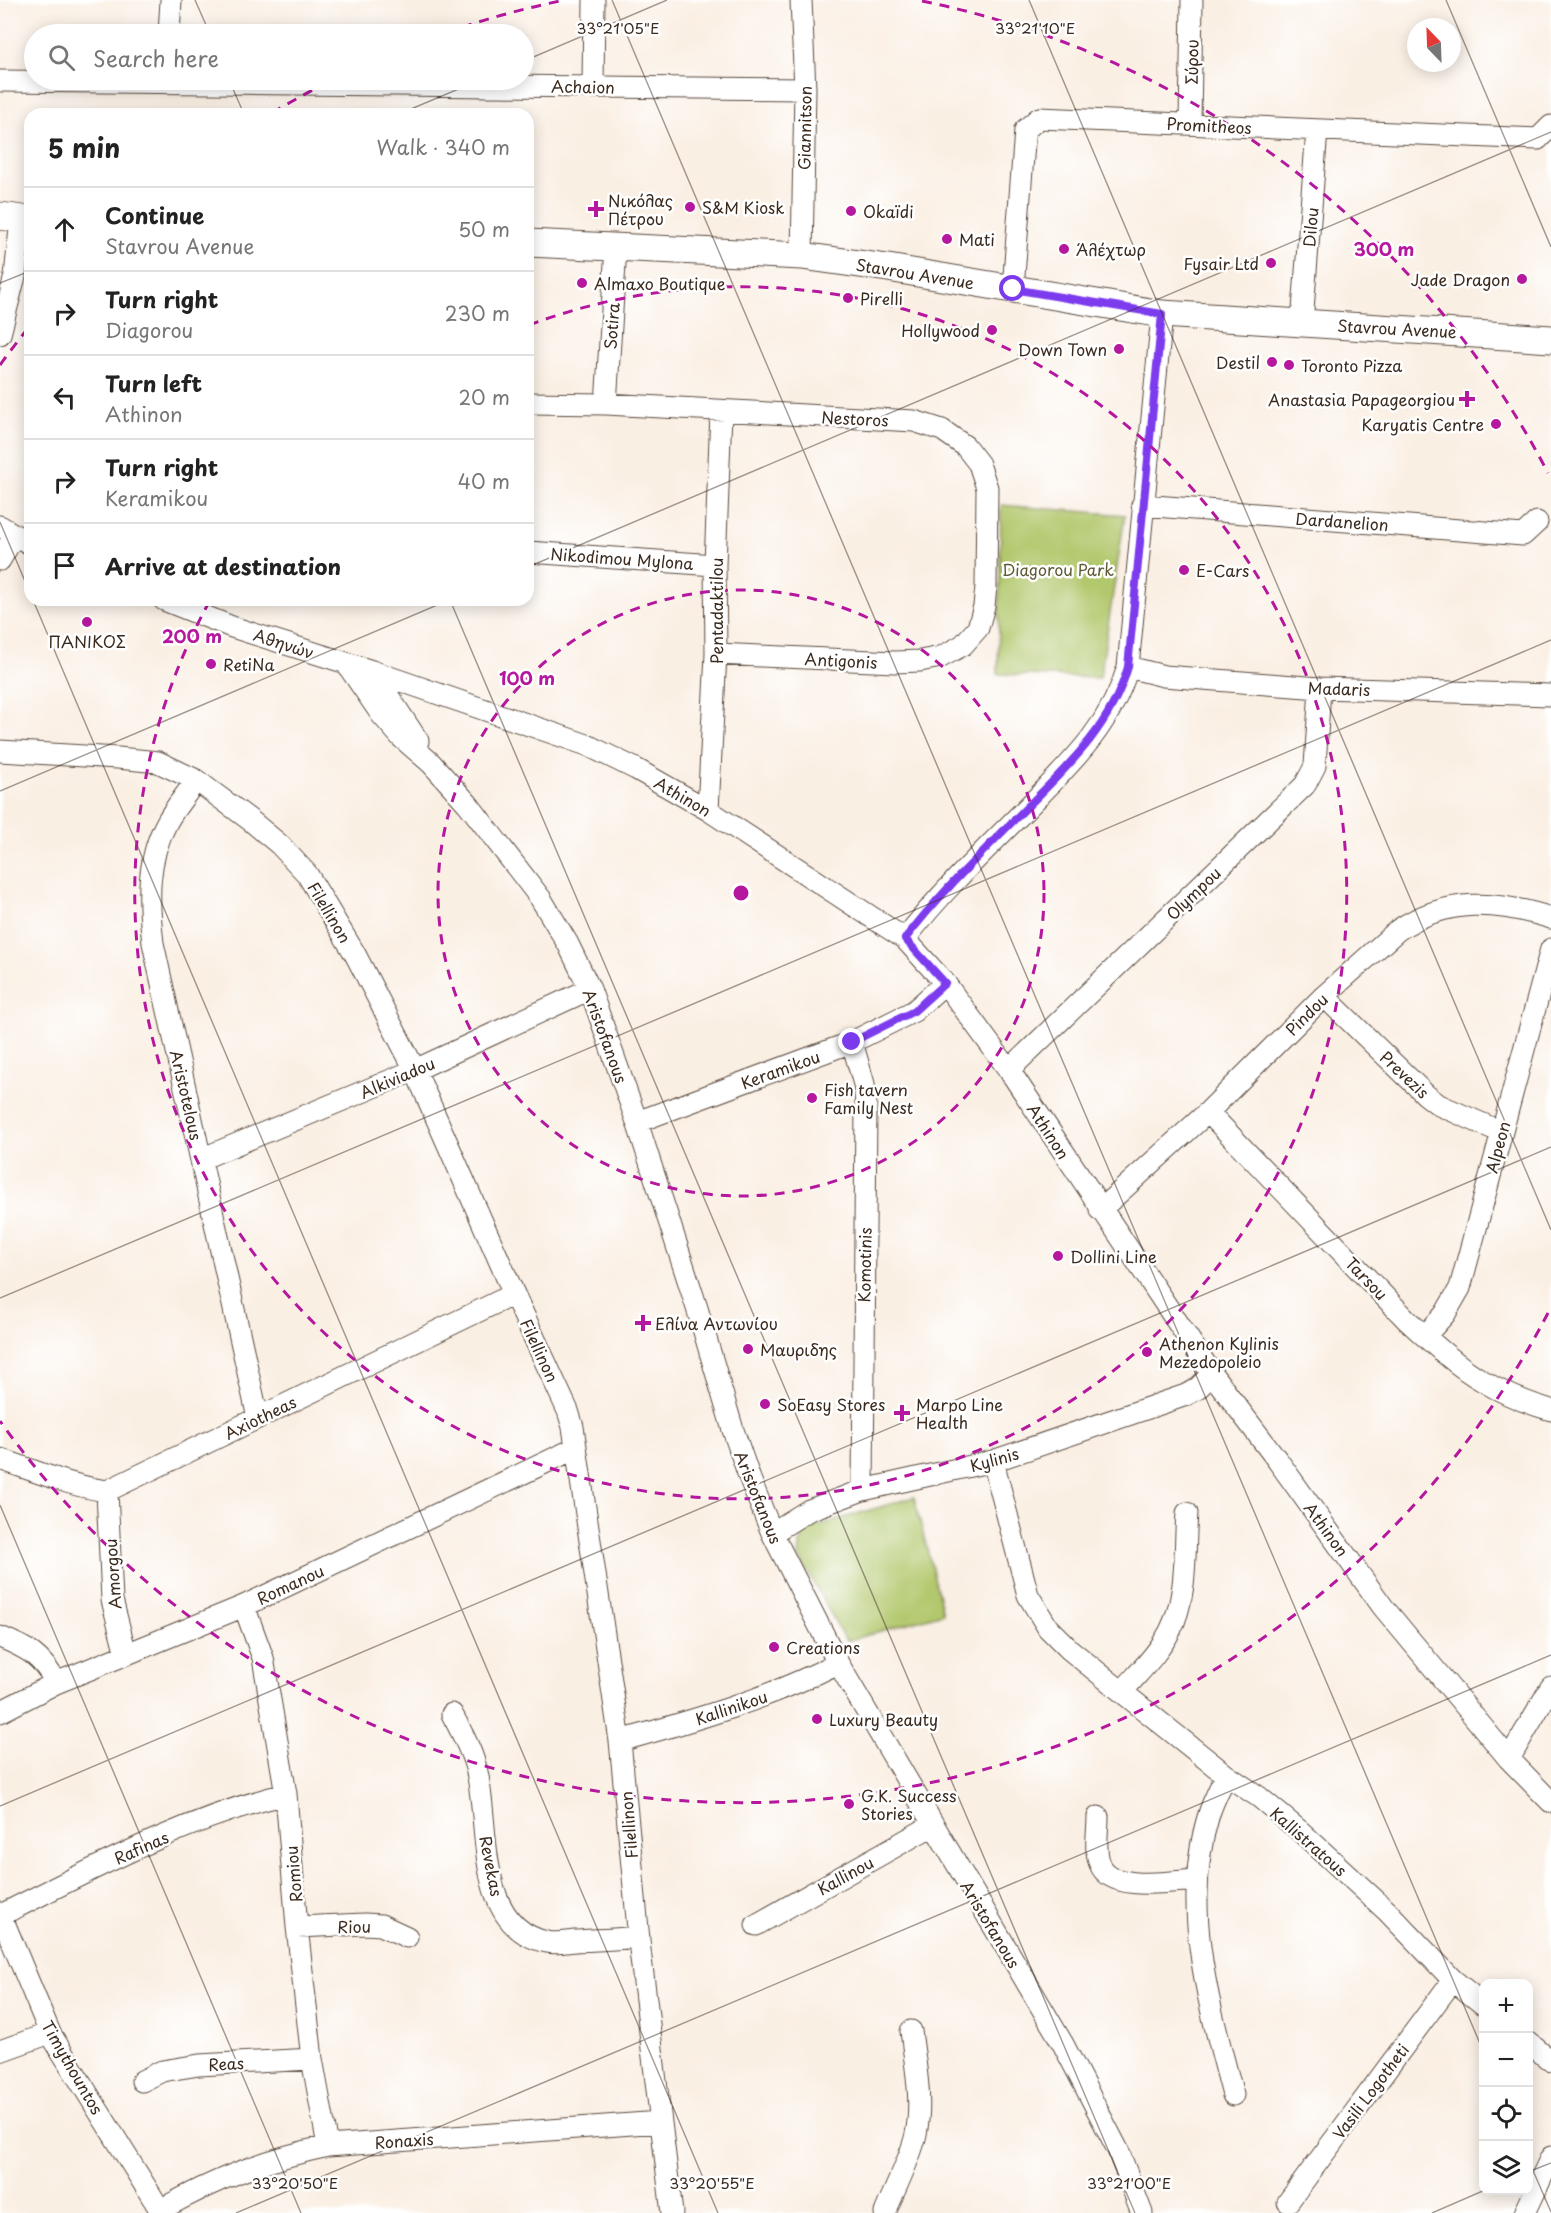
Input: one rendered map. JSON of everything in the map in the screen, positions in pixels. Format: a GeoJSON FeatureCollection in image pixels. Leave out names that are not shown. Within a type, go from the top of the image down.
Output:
{"type":"FeatureCollection","features":[{"type":"Feature","properties":{"kind":"main road","name":"Stavrou Avenue"},"geometry":{"type":"LineString","coordinates":[[534,243],[802,256],[888,268],[1162,314],[1551,339]]}},
{"type":"Feature","properties":{"kind":"street"},"geometry":{"type":"LineString","coordinates":[[170,24],[171,0]]}},
{"type":"Feature","properties":{"kind":"street"},"geometry":{"type":"LineString","coordinates":[[593,86],[594,0]]}},
{"type":"Feature","properties":{"kind":"street","name":"Giannitson"},"geometry":{"type":"LineString","coordinates":[[801,0],[805,89],[802,256]]}},
{"type":"Feature","properties":{"kind":"street","name":"Σύρου"},"geometry":{"type":"LineString","coordinates":[[1190,123],[1192,0]]}},
{"type":"Feature","properties":{"kind":"street","name":"Achaion"},"geometry":{"type":"LineString","coordinates":[[0,81],[24,81]]}},
{"type":"Feature","properties":{"kind":"street","name":"Achaion"},"geometry":{"type":"LineString","coordinates":[[534,85],[805,89]]}},
{"type":"Feature","properties":{"kind":"street","name":"Promitheos"},"geometry":{"type":"LineString","coordinates":[[1013,289],[1025,130],[1039,118],[1538,139],[1551,126]]}},
{"type":"Feature","properties":{"kind":"street","name":"Dilou"},"geometry":{"type":"LineString","coordinates":[[1302,324],[1317,130]]}},
{"type":"Feature","properties":{"kind":"street"},"geometry":{"type":"LineString","coordinates":[[0,334],[15,276],[17,219]]}},
{"type":"Feature","properties":{"kind":"street","name":"Sotira"},"geometry":{"type":"LineString","coordinates":[[606,404],[616,248]]}},
{"type":"Feature","properties":{"kind":"street"},"geometry":{"type":"LineString","coordinates":[[905,939],[942,894],[1088,743],[1109,713],[1122,686],[1128,667],[1162,314]]}},
{"type":"Feature","properties":{"kind":"street","name":"Nestoros"},"geometry":{"type":"LineString","coordinates":[[534,403],[606,404],[915,421],[942,430],[965,446],[979,464],[987,488],[984,606],[978,628],[963,645]]}},
{"type":"Feature","properties":{"kind":"street","name":"Pentadaktilou"},"geometry":{"type":"LineString","coordinates":[[708,810],[716,654],[715,565],[721,412]]}},
{"type":"Feature","properties":{"kind":"street","name":"Dardanelion"},"geometry":{"type":"LineString","coordinates":[[1142,505],[1522,535],[1537,522]]}},
{"type":"Feature","properties":{"kind":"street"},"geometry":{"type":"LineString","coordinates":[[0,560],[15,536]]}},
{"type":"Feature","properties":{"kind":"street","name":"Nikodimou Mylona"},"geometry":{"type":"LineString","coordinates":[[534,552],[715,565]]}},
{"type":"Feature","properties":{"kind":"street","name":"Αθηνών"},"geometry":{"type":"LineString","coordinates":[[179,606],[232,627],[372,671]]}},
{"type":"Feature","properties":{"kind":"street","name":"Antigonis"},"geometry":{"type":"LineString","coordinates":[[716,654],[895,662],[941,657],[963,645]]}},
{"type":"Feature","properties":{"kind":"street","name":"Aristofanous"},"geometry":{"type":"LineString","coordinates":[[346,663],[381,714],[401,737],[431,763],[468,804],[541,899],[568,944],[590,989],[637,1122],[697,1308],[733,1430],[772,1533],[837,1663],[1063,2044],[1118,2150],[1142,2213]]}},
{"type":"Feature","properties":{"kind":"street","name":"Madaris"},"geometry":{"type":"LineString","coordinates":[[1128,667],[1164,676],[1320,688],[1551,695]]}},
{"type":"Feature","properties":{"kind":"street","name":"Aristofanous"},"geometry":{"type":"LineString","coordinates":[[372,671],[431,763]]}},
{"type":"Feature","properties":{"kind":"street","name":"Athinon"},"geometry":{"type":"LineString","coordinates":[[372,671],[587,745],[708,810],[905,939],[945,983],[1009,1070],[1212,1374],[1383,1607],[1509,1759],[1551,1802]]}},
{"type":"Feature","properties":{"kind":"street","name":"Olympou"},"geometry":{"type":"LineString","coordinates":[[1009,1070],[1305,785],[1315,766],[1320,688]]}},
{"type":"Feature","properties":{"kind":"street","name":"Filellinon"},"geometry":{"type":"LineString","coordinates":[[0,751],[158,762],[196,780],[250,820],[280,845],[307,874],[355,954],[415,1070],[568,1411],[576,1448],[620,1741],[639,1937],[672,2213]]}},
{"type":"Feature","properties":{"kind":"street","name":"Aristotelous"},"geometry":{"type":"LineString","coordinates":[[196,780],[166,822],[151,865],[149,900],[153,943],[258,1418]]}},
{"type":"Feature","properties":{"kind":"street","name":"Pindou"},"geometry":{"type":"LineString","coordinates":[[1101,1210],[1208,1112],[1324,996],[1410,922],[1432,912],[1467,905],[1491,904],[1525,910],[1551,918]]}},
{"type":"Feature","properties":{"kind":"street","name":"Alpeon"},"geometry":{"type":"LineString","coordinates":[[1425,1336],[1445,1314],[1460,1288],[1551,949]]}},
{"type":"Feature","properties":{"kind":"street","name":"Keramikou"},"geometry":{"type":"LineString","coordinates":[[637,1122],[852,1042],[914,1011],[945,983]]}},
{"type":"Feature","properties":{"kind":"street","name":"Alkiviadou"},"geometry":{"type":"LineString","coordinates":[[201,1159],[415,1070],[590,989]]}},
{"type":"Feature","properties":{"kind":"street","name":"Prevezis"},"geometry":{"type":"LineString","coordinates":[[1324,996],[1426,1095],[1446,1108],[1501,1132]]}},
{"type":"Feature","properties":{"kind":"street","name":"Komotinis"},"geometry":{"type":"LineString","coordinates":[[852,1042],[864,1084],[866,1104],[863,1490]]}},
{"type":"Feature","properties":{"kind":"street","name":"Tarsou"},"geometry":{"type":"LineString","coordinates":[[1208,1112],[1425,1336],[1481,1381],[1527,1403],[1551,1410]]}},
{"type":"Feature","properties":{"kind":"street","name":"Axiotheas"},"geometry":{"type":"LineString","coordinates":[[107,1491],[514,1294]]}},
{"type":"Feature","properties":{"kind":"street","name":"Kylinis"},"geometry":{"type":"LineString","coordinates":[[772,1533],[809,1510],[863,1490],[993,1461],[1186,1395],[1197,1389],[1212,1374]]}},
{"type":"Feature","properties":{"kind":"street","name":"Romanou"},"geometry":{"type":"LineString","coordinates":[[0,1712],[56,1683],[244,1606],[576,1448]]}},
{"type":"Feature","properties":{"kind":"street"},"geometry":{"type":"LineString","coordinates":[[0,1458],[66,1483],[107,1491]]}},
{"type":"Feature","properties":{"kind":"street","name":"Kallistratous"},"geometry":{"type":"LineString","coordinates":[[993,1461],[1028,1595],[1048,1628],[1063,1644],[1122,1692],[1300,1831],[1387,1911],[1453,1980],[1479,2001]]}},
{"type":"Feature","properties":{"kind":"street","name":"Amorgou"},"geometry":{"type":"LineString","coordinates":[[107,1491],[112,1600],[126,1654]]}},
{"type":"Feature","properties":{"kind":"street"},"geometry":{"type":"LineString","coordinates":[[1122,1692],[1161,1645],[1171,1630],[1178,1611],[1182,1596],[1187,1513]]}},
{"type":"Feature","properties":{"kind":"street","name":"Romiou"},"geometry":{"type":"LineString","coordinates":[[244,1606],[263,1658],[286,1794],[297,1928],[312,2059],[328,2146]]}},
{"type":"Feature","properties":{"kind":"street"},"geometry":{"type":"LineString","coordinates":[[0,1637],[40,1658],[56,1683]]}},
{"type":"Feature","properties":{"kind":"street","name":"Kallinikou"},"geometry":{"type":"LineString","coordinates":[[620,1741],[718,1714],[798,1683],[837,1663]]}},
{"type":"Feature","properties":{"kind":"street"},"geometry":{"type":"LineString","coordinates":[[1509,1759],[1551,1687]]}},
{"type":"Feature","properties":{"kind":"street","name":"Revekas"},"geometry":{"type":"LineString","coordinates":[[452,1714],[465,1739],[476,1769],[491,1879],[500,1906],[511,1924],[526,1935],[549,1943],[639,1937]]}},
{"type":"Feature","properties":{"kind":"street"},"geometry":{"type":"LineString","coordinates":[[1226,1775],[1209,1812],[1201,1846],[1197,1880],[1198,1933],[1211,2011],[1233,2095]]}},
{"type":"Feature","properties":{"kind":"street","name":"Rafinas"},"geometry":{"type":"LineString","coordinates":[[0,1914],[142,1845],[249,1804],[286,1794]]}},
{"type":"Feature","properties":{"kind":"street"},"geometry":{"type":"LineString","coordinates":[[1098,1817],[1097,1855],[1100,1866],[1117,1880],[1130,1883],[1197,1880]]}},
{"type":"Feature","properties":{"kind":"street","name":"Kallinou"},"geometry":{"type":"LineString","coordinates":[[756,1925],[933,1825]]}},
{"type":"Feature","properties":{"kind":"street","name":"Timythountos"},"geometry":{"type":"LineString","coordinates":[[0,1914],[50,2033],[161,2211]]}},
{"type":"Feature","properties":{"kind":"street","name":"Riou"},"geometry":{"type":"LineString","coordinates":[[297,1928],[365,1924],[381,1926],[407,1937]]}},
{"type":"Feature","properties":{"kind":"street","name":"Vasili Logotheti"},"geometry":{"type":"LineString","coordinates":[[1288,2202],[1453,1980]]}},
{"type":"Feature","properties":{"kind":"street"},"geometry":{"type":"LineString","coordinates":[[885,2213],[915,2137],[918,2120],[919,2098],[911,2031]]}},
{"type":"Feature","properties":{"kind":"street"},"geometry":{"type":"LineString","coordinates":[[0,2051],[50,2033]]}},
{"type":"Feature","properties":{"kind":"street"},"geometry":{"type":"LineString","coordinates":[[1533,2046],[1551,2061]]}},
{"type":"Feature","properties":{"kind":"street","name":"Reas"},"geometry":{"type":"LineString","coordinates":[[142,2081],[162,2071],[199,2065],[312,2059]]}},
{"type":"Feature","properties":{"kind":"street","name":"Ronaxis"},"geometry":{"type":"LineString","coordinates":[[161,2211],[202,2187],[242,2170],[281,2156],[328,2146],[660,2122]]}},
{"type":"Feature","properties":{"kind":"street"},"geometry":{"type":"LineString","coordinates":[[1525,2213],[1551,2157]]}},
{"type":"Feature","properties":{"kind":"green space","name":"Diagorou Park"},"geometry":{"type":"Polygon","coordinates":[[[1001,505],[1125,515],[1100,678],[998,674],[1001,505]]]}},
{"type":"Feature","properties":{"kind":"green space"},"geometry":{"type":"Polygon","coordinates":[[[914,1497],[943,1613],[846,1641],[799,1557],[800,1545],[806,1529],[914,1497]]]}},
{"type":"Feature","properties":{"kind":"place","name":"S&M Kiosk"},"geometry":{"type":"Point","coordinates":[690,207]}},
{"type":"Feature","properties":{"kind":"place","name":"Νικόλας Πέτρου"},"geometry":{"type":"Point","coordinates":[596,209]}},
{"type":"Feature","properties":{"kind":"place","name":"Okaïdi"},"geometry":{"type":"Point","coordinates":[851,211]}},
{"type":"Feature","properties":{"kind":"place","name":"Mati"},"geometry":{"type":"Point","coordinates":[947,239]}},
{"type":"Feature","properties":{"kind":"place","name":"Άλέχτωρ"},"geometry":{"type":"Point","coordinates":[1064,249]}},
{"type":"Feature","properties":{"kind":"place","name":"Fysair Ltd"},"geometry":{"type":"Point","coordinates":[1271,263]}},
{"type":"Feature","properties":{"kind":"place","name":"Jade Dragon"},"geometry":{"type":"Point","coordinates":[1522,279]}},
{"type":"Feature","properties":{"kind":"place","name":"Almaxo Boutique"},"geometry":{"type":"Point","coordinates":[582,283]}},
{"type":"Feature","properties":{"kind":"place","name":"Pirelli"},"geometry":{"type":"Point","coordinates":[848,298]}},
{"type":"Feature","properties":{"kind":"place","name":"Hollywood"},"geometry":{"type":"Point","coordinates":[992,330]}},
{"type":"Feature","properties":{"kind":"place","name":"Down Town"},"geometry":{"type":"Point","coordinates":[1119,349]}},
{"type":"Feature","properties":{"kind":"place","name":"Destil"},"geometry":{"type":"Point","coordinates":[1272,362]}},
{"type":"Feature","properties":{"kind":"place","name":"Toronto Pizza"},"geometry":{"type":"Point","coordinates":[1289,365]}},
{"type":"Feature","properties":{"kind":"place","name":"Anastasia Papageorgiou"},"geometry":{"type":"Point","coordinates":[1467,399]}},
{"type":"Feature","properties":{"kind":"place","name":"Karyatis Centre"},"geometry":{"type":"Point","coordinates":[1496,424]}},
{"type":"Feature","properties":{"kind":"place","name":"E-Cars"},"geometry":{"type":"Point","coordinates":[1184,570]}},
{"type":"Feature","properties":{"kind":"place","name":"ΠΑΝΙΚΟΣ"},"geometry":{"type":"Point","coordinates":[87,622]}},
{"type":"Feature","properties":{"kind":"place","name":"RetiNa"},"geometry":{"type":"Point","coordinates":[211,664]}},
{"type":"Feature","properties":{"kind":"place","name":"Fish tavern Family Nest"},"geometry":{"type":"Point","coordinates":[812,1098]}},
{"type":"Feature","properties":{"kind":"place","name":"Dollini Line"},"geometry":{"type":"Point","coordinates":[1058,1256]}},
{"type":"Feature","properties":{"kind":"place","name":"Ελίνα Αντωνίου"},"geometry":{"type":"Point","coordinates":[643,1323]}},
{"type":"Feature","properties":{"kind":"place","name":"Μαυριδης"},"geometry":{"type":"Point","coordinates":[748,1349]}},
{"type":"Feature","properties":{"kind":"place","name":"Athenon Kylinis Mezedopoleio"},"geometry":{"type":"Point","coordinates":[1147,1352]}},
{"type":"Feature","properties":{"kind":"place","name":"SoEasy Stores"},"geometry":{"type":"Point","coordinates":[765,1404]}},
{"type":"Feature","properties":{"kind":"place","name":"Marpo Line Health"},"geometry":{"type":"Point","coordinates":[902,1413]}},
{"type":"Feature","properties":{"kind":"place","name":"Creations"},"geometry":{"type":"Point","coordinates":[774,1647]}},
{"type":"Feature","properties":{"kind":"place","name":"Luxury Beauty"},"geometry":{"type":"Point","coordinates":[817,1719]}},
{"type":"Feature","properties":{"kind":"place","name":"G.K. Success Stories"},"geometry":{"type":"Point","coordinates":[849,1804]}},
{"type":"Feature","properties":{"kind":"route"},"geometry":{"type":"LineString","coordinates":[[852,1042],[914,1011],[945,983],[905,939],[942,894],[1088,743],[1109,713],[1128,667],[1162,314],[1013,289]]}}]}
